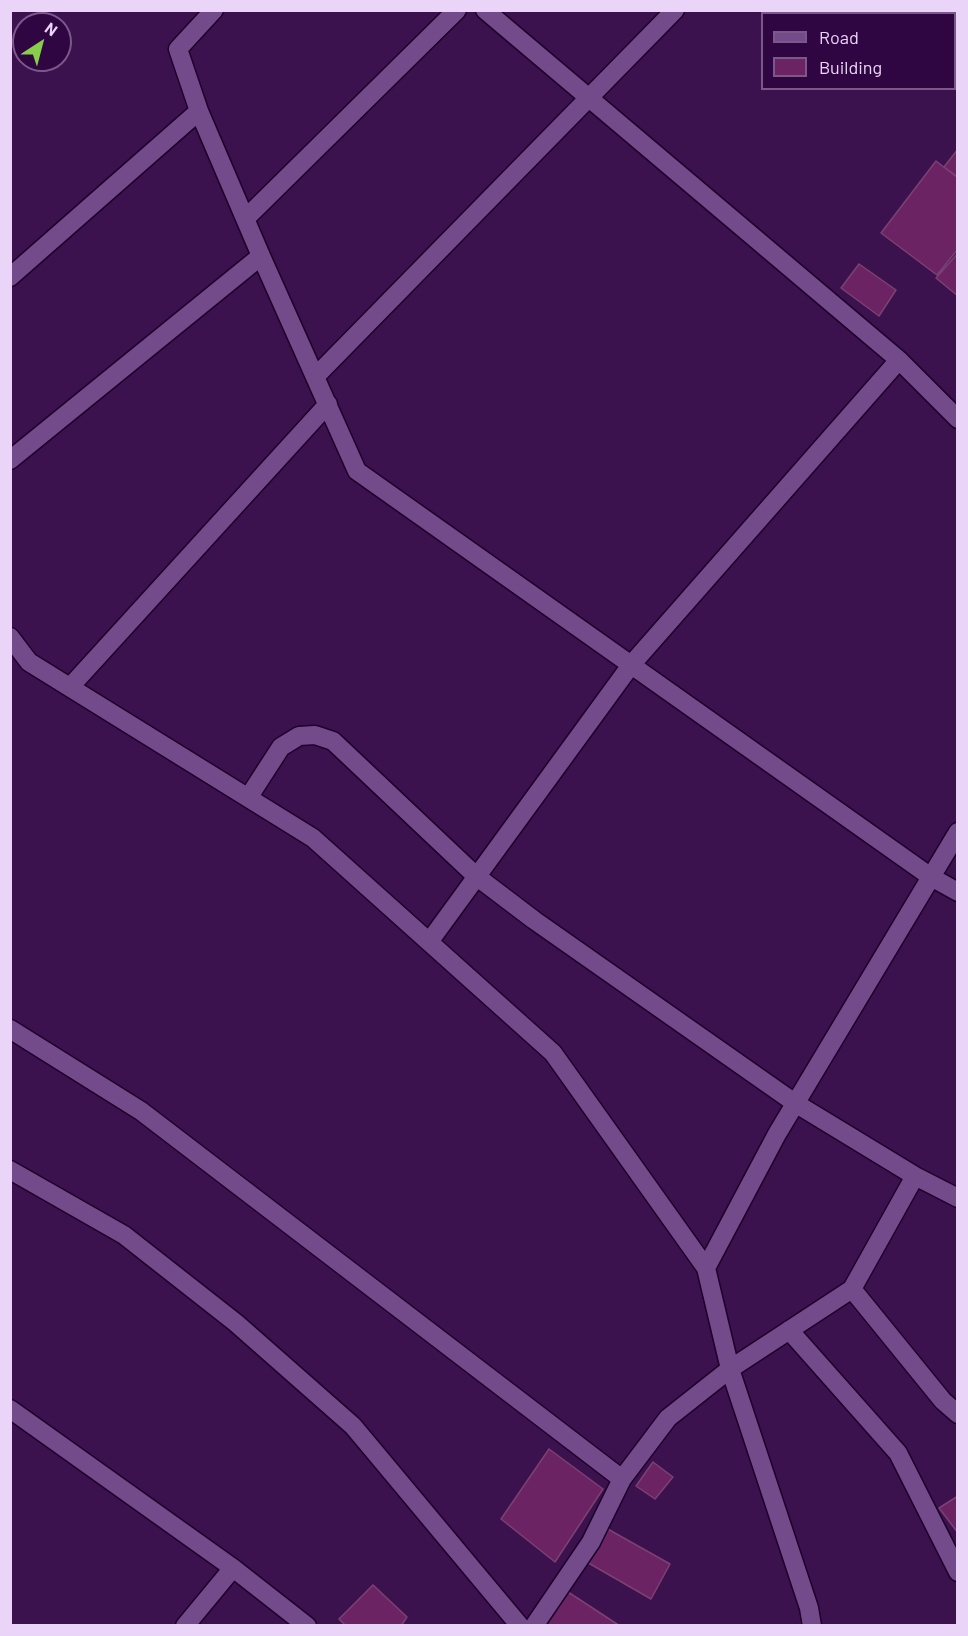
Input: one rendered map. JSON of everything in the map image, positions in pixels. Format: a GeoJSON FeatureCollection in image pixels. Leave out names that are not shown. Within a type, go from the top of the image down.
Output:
{"type":"FeatureCollection","features":[{"type":"Feature","properties":{"kind":"street"},"geometry":{"type":"LineString","coordinates":[[214,10],[178,49],[199,111],[357,471],[931,877],[957,892]]}},
{"type":"Feature","properties":{"kind":"street"},"geometry":{"type":"LineString","coordinates":[[245,219],[457,10]]}},
{"type":"Feature","properties":{"kind":"street"},"geometry":{"type":"LineString","coordinates":[[485,10],[899,360],[957,419]]}},
{"type":"Feature","properties":{"kind":"street"},"geometry":{"type":"LineString","coordinates":[[316,376],[675,10]]}},
{"type":"Feature","properties":{"kind":"street"},"geometry":{"type":"LineString","coordinates":[[10,277],[199,111]]}},
{"type":"Feature","properties":{"kind":"street"},"geometry":{"type":"LineString","coordinates":[[10,460],[261,256]]}},
{"type":"Feature","properties":{"kind":"street"},"geometry":{"type":"LineString","coordinates":[[429,942],[631,665],[899,360]]}},
{"type":"Feature","properties":{"kind":"street"},"geometry":{"type":"LineString","coordinates":[[70,687],[328,404]]}},
{"type":"Feature","properties":{"kind":"street"},"geometry":{"type":"LineString","coordinates":[[10,637],[29,662],[314,838],[553,1053],[706,1268],[730,1369],[809,1608],[812,1626]]}},
{"type":"Feature","properties":{"kind":"street"},"geometry":{"type":"LineString","coordinates":[[248,798],[282,747],[299,736],[315,735],[333,741],[476,876],[534,920],[795,1103],[915,1176],[957,1198]]}},
{"type":"Feature","properties":{"kind":"street"},"geometry":{"type":"LineString","coordinates":[[706,1268],[795,1103],[957,832]]}},
{"type":"Feature","properties":{"kind":"street"},"geometry":{"type":"LineString","coordinates":[[10,1029],[141,1111],[622,1479]]}},
{"type":"Feature","properties":{"kind":"street"},"geometry":{"type":"LineString","coordinates":[[10,1170],[124,1235],[236,1323],[344,1418],[520,1626]]}},
{"type":"Feature","properties":{"kind":"street"},"geometry":{"type":"LineString","coordinates":[[534,1626],[591,1542],[622,1479],[668,1418],[730,1369],[852,1289],[915,1176]]}},
{"type":"Feature","properties":{"kind":"street"},"geometry":{"type":"LineString","coordinates":[[852,1289],[943,1401],[957,1414]]}},
{"type":"Feature","properties":{"kind":"street"},"geometry":{"type":"LineString","coordinates":[[789,1330],[898,1453],[957,1572]]}},
{"type":"Feature","properties":{"kind":"street"},"geometry":{"type":"LineString","coordinates":[[10,1408],[233,1568],[307,1626]]}},
{"type":"Feature","properties":{"kind":"street"},"geometry":{"type":"LineString","coordinates":[[185,1626],[233,1568]]}},
{"type":"Feature","properties":{"kind":"building"},"geometry":{"type":"Polygon","coordinates":[[[958,149],[958,177],[944,167],[958,149]]]}},
{"type":"Feature","properties":{"kind":"building"},"geometry":{"type":"Polygon","coordinates":[[[936,161],[958,178],[958,249],[937,275],[881,233],[936,161]]]}},
{"type":"Feature","properties":{"kind":"building"},"geometry":{"type":"Polygon","coordinates":[[[958,253],[958,296],[936,278],[958,253]]]}},
{"type":"Feature","properties":{"kind":"building"},"geometry":{"type":"Polygon","coordinates":[[[859,264],[896,290],[879,316],[841,288],[859,264]]]}},
{"type":"Feature","properties":{"kind":"building"},"geometry":{"type":"Polygon","coordinates":[[[549,1449],[603,1489],[555,1562],[501,1519],[549,1449]]]}},
{"type":"Feature","properties":{"kind":"building"},"geometry":{"type":"Polygon","coordinates":[[[653,1462],[673,1477],[655,1499],[636,1486],[653,1462]]]}},
{"type":"Feature","properties":{"kind":"building"},"geometry":{"type":"Polygon","coordinates":[[[958,1496],[958,1533],[939,1508],[958,1496]]]}},
{"type":"Feature","properties":{"kind":"building"},"geometry":{"type":"Polygon","coordinates":[[[606,1528],[670,1564],[651,1599],[585,1561],[606,1528]]]}},
{"type":"Feature","properties":{"kind":"building"},"geometry":{"type":"Polygon","coordinates":[[[373,1585],[407,1617],[401,1626],[346,1626],[339,1619],[373,1585]]]}},
{"type":"Feature","properties":{"kind":"building"},"geometry":{"type":"Polygon","coordinates":[[[565,1590],[620,1626],[550,1626],[545,1623],[565,1590]]]}}]}
